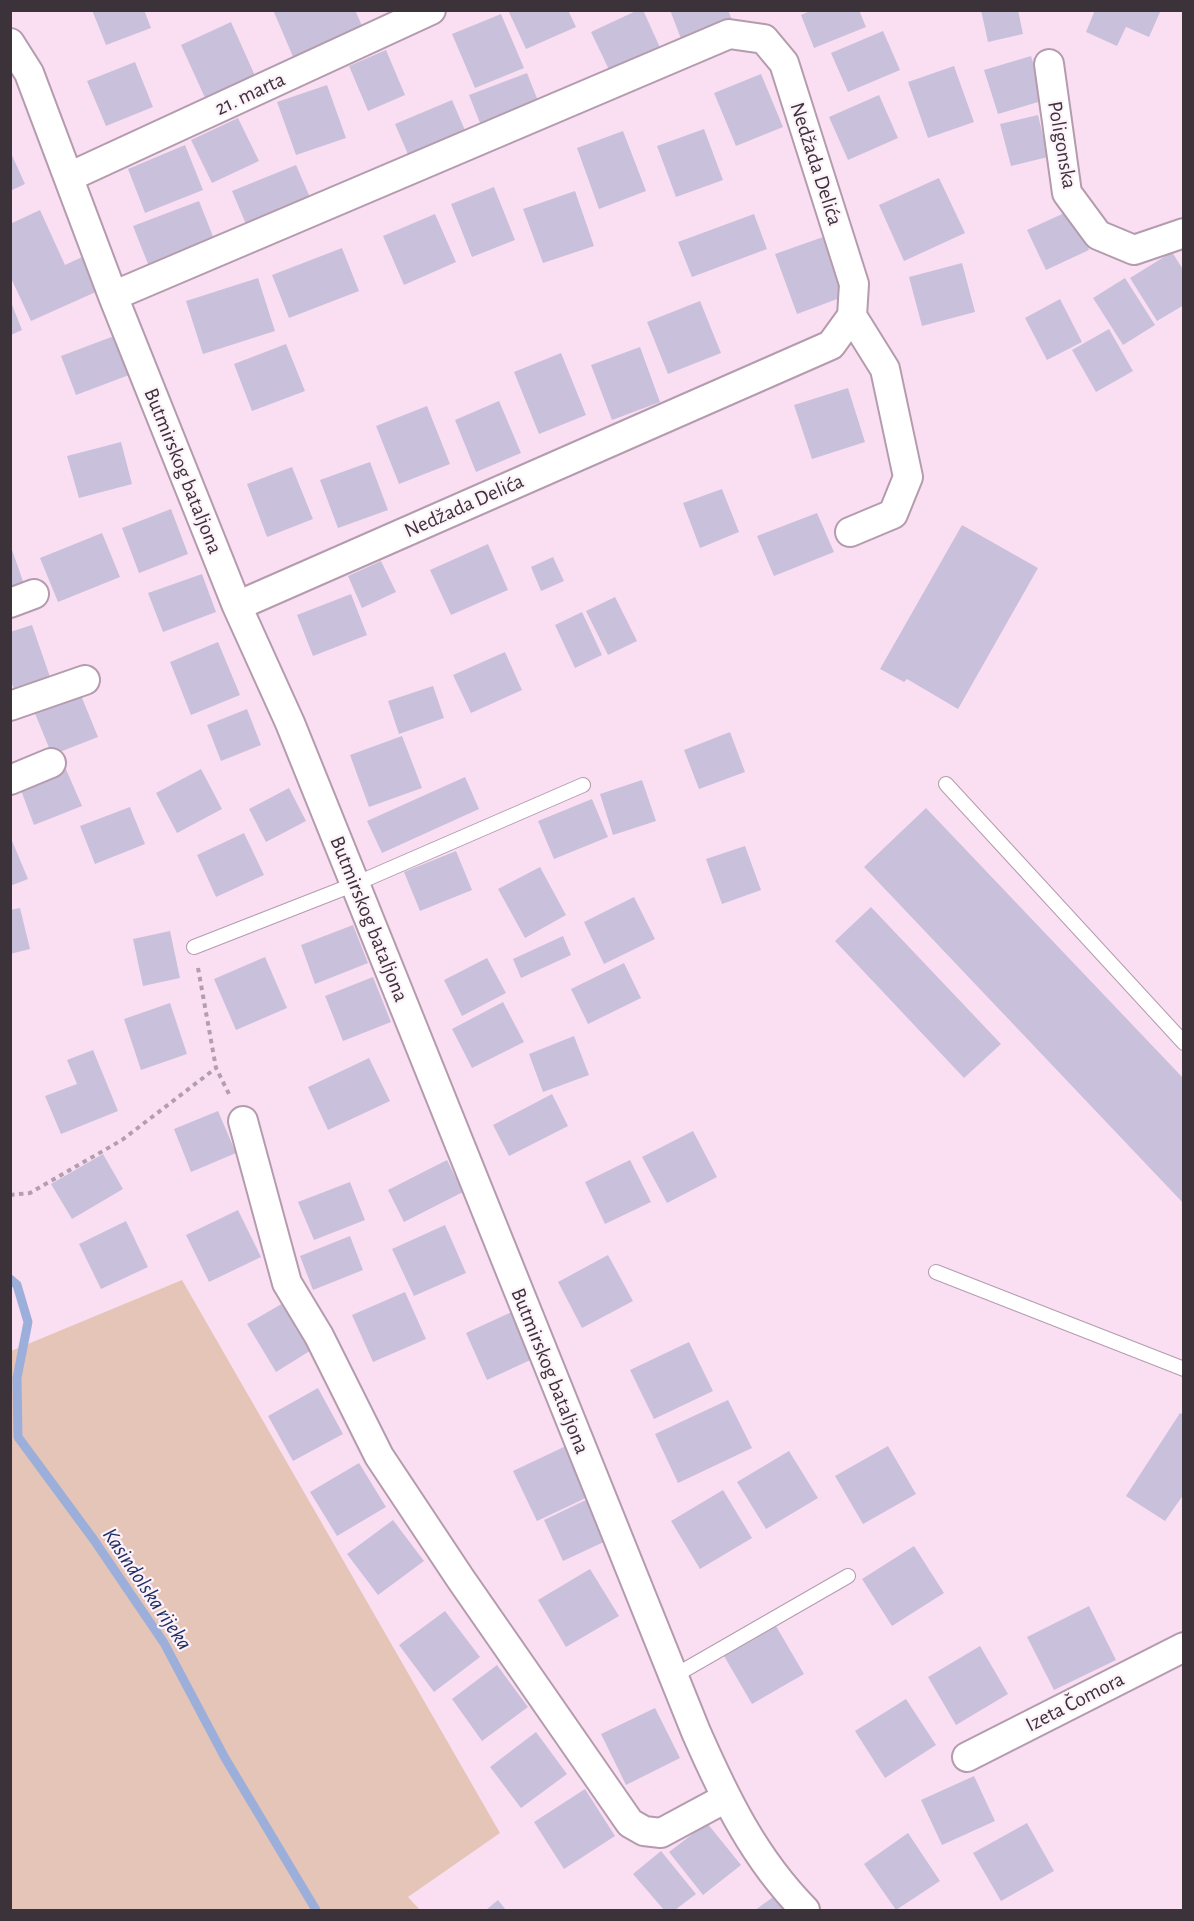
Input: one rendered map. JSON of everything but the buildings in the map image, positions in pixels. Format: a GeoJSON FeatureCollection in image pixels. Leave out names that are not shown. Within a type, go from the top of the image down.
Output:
{"type":"FeatureCollection","features":[{"type":"Feature","properties":{"kind":"street","name":"21. marta"},"geometry":{"type":"LineString","coordinates":[[69,177],[431,10]]}},
{"type":"Feature","properties":{"kind":"street","name":"Nedžada Delića"},"geometry":{"type":"LineString","coordinates":[[113,296],[729,34],[764,39],[784,63],[854,284],[852,316],[831,345],[237,606]]}},
{"type":"Feature","properties":{"kind":"street","name":"Butmirskog bataljona"},"geometry":{"type":"LineString","coordinates":[[10,43],[29,73],[113,296],[237,606],[290,723],[674,1676],[726,1798],[763,1860],[805,1911]]}},
{"type":"Feature","properties":{"kind":"street","name":"Poligonska"},"geometry":{"type":"LineString","coordinates":[[1049,64],[1067,193],[1098,235],[1134,250],[1184,233]]}},
{"type":"Feature","properties":{"kind":"street"},"geometry":{"type":"LineString","coordinates":[[850,532],[893,514],[908,477],[885,369],[852,316]]}},
{"type":"Feature","properties":{"kind":"street"},"geometry":{"type":"LineString","coordinates":[[10,706],[85,680]]}},
{"type":"Feature","properties":{"kind":"street"},"geometry":{"type":"LineString","coordinates":[[10,780],[51,763]]}},
{"type":"Feature","properties":{"kind":"street"},"geometry":{"type":"LineString","coordinates":[[243,1121],[287,1283],[319,1336],[379,1456],[460,1578],[630,1823],[644,1831],[661,1833],[726,1798]]}},
{"type":"Feature","properties":{"kind":"street","name":"Izeta Čomora"},"geometry":{"type":"LineString","coordinates":[[967,1757],[1184,1647]]}},
{"type":"Feature","properties":{"kind":"lane"},"geometry":{"type":"LineString","coordinates":[[945,784],[1184,1043]]}},
{"type":"Feature","properties":{"kind":"lane"},"geometry":{"type":"LineString","coordinates":[[194,947],[355,884],[583,785]]}},
{"type":"Feature","properties":{"kind":"lane"},"geometry":{"type":"LineString","coordinates":[[936,1272],[1184,1369]]}},
{"type":"Feature","properties":{"kind":"lane"},"geometry":{"type":"LineString","coordinates":[[674,1676],[848,1576]]}},
{"type":"Feature","properties":{"kind":"path"},"geometry":{"type":"LineString","coordinates":[[194,947],[216,1068],[243,1121]]}},
{"type":"Feature","properties":{"kind":"path"},"geometry":{"type":"LineString","coordinates":[[10,1195],[30,1193],[122,1140],[216,1068]]}},
{"type":"Feature","properties":{"kind":"shaded area"},"geometry":{"type":"Polygon","coordinates":[[[182,1280],[500,1833],[408,1897],[420,1910],[11,1910],[11,1351],[182,1280]]]}},
{"type":"Feature","properties":{"kind":"waterway","name":"Kasindolska rijeka"},"geometry":{"type":"LineString","coordinates":[[10,1279],[17,1285],[28,1322],[17,1378],[18,1437],[94,1540],[164,1643],[225,1758],[316,1910]]}}]}
